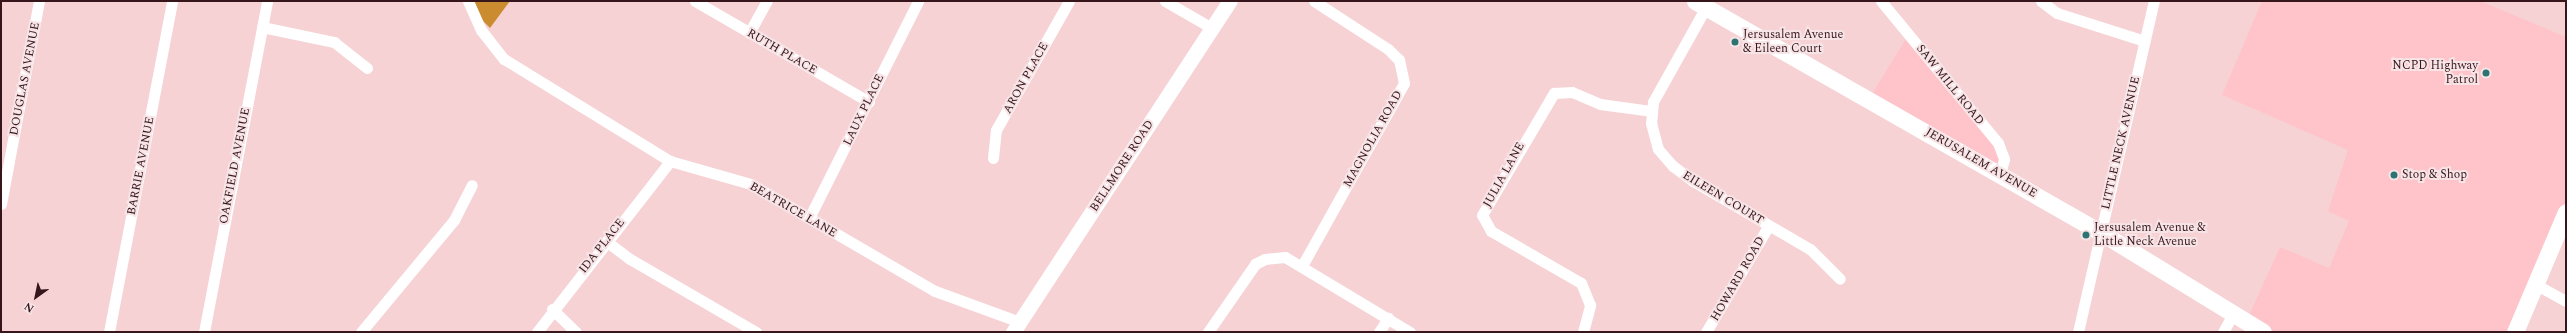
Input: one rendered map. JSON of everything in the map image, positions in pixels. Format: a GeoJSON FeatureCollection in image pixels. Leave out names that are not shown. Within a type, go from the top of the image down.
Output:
{"type":"FeatureCollection","features":[{"type":"Feature","properties":{"kind":"main road","name":"BELLMORE ROAD"},"geometry":{"type":"LineString","coordinates":[[1017,327],[1230,1]]}},
{"type":"Feature","properties":{"kind":"main road","name":"JERUSALEM AVENUE"},"geometry":{"type":"LineString","coordinates":[[1701,4],[2100,232],[2263,332]]}},
{"type":"Feature","properties":{"kind":"main road"},"geometry":{"type":"LineString","coordinates":[[2515,332],[2566,212]]}},
{"type":"Feature","properties":{"kind":"street","name":"DOUGLAS AVENUE"},"geometry":{"type":"LineString","coordinates":[[1,204],[39,1]]}},
{"type":"Feature","properties":{"kind":"street","name":"BARRIE AVENUE"},"geometry":{"type":"LineString","coordinates":[[109,332],[172,1]]}},
{"type":"Feature","properties":{"kind":"street","name":"OAKFIELD AVENUE"},"geometry":{"type":"LineString","coordinates":[[204,332],[267,1]]}},
{"type":"Feature","properties":{"kind":"street","name":"BEATRICE LANE"},"geometry":{"type":"LineString","coordinates":[[468,1],[481,30],[504,60],[670,161],[751,184],[935,291],[1017,327]]}},
{"type":"Feature","properties":{"kind":"street","name":"RUTH PLACE"},"geometry":{"type":"LineString","coordinates":[[695,1],[869,102]]}},
{"type":"Feature","properties":{"kind":"street"},"geometry":{"type":"LineString","coordinates":[[749,33],[767,1]]}},
{"type":"Feature","properties":{"kind":"street","name":"LAUX PLACE"},"geometry":{"type":"LineString","coordinates":[[809,218],[869,102],[898,35],[918,1]]}},
{"type":"Feature","properties":{"kind":"street","name":"ARON PLACE"},"geometry":{"type":"LineString","coordinates":[[993,158],[996,130],[1069,1]]}},
{"type":"Feature","properties":{"kind":"street"},"geometry":{"type":"LineString","coordinates":[[1165,1],[1212,28]]}},
{"type":"Feature","properties":{"kind":"street","name":"MAGNOLIA ROAD"},"geometry":{"type":"LineString","coordinates":[[1303,264],[1404,83],[1399,60],[1388,49],[1314,1]]}},
{"type":"Feature","properties":{"kind":"street","name":"SAW MILL ROAD"},"geometry":{"type":"LineString","coordinates":[[1881,1],[1998,143],[2004,159],[2000,174]]}},
{"type":"Feature","properties":{"kind":"street"},"geometry":{"type":"LineString","coordinates":[[2041,1],[2057,13],[2145,41]]}},
{"type":"Feature","properties":{"kind":"street","name":"LITTLE NECK AVENUE"},"geometry":{"type":"LineString","coordinates":[[2078,332],[2154,1]]}},
{"type":"Feature","properties":{"kind":"street","name":"EILEEN COURT"},"geometry":{"type":"LineString","coordinates":[[1701,4],[1657,93],[1651,111],[1655,141],[1672,166],[1810,249],[1840,280]]}},
{"type":"Feature","properties":{"kind":"street"},"geometry":{"type":"LineString","coordinates":[[262,27],[334,42],[367,68]]}},
{"type":"Feature","properties":{"kind":"street","name":"JULIA LANE"},"geometry":{"type":"LineString","coordinates":[[1583,332],[1590,305],[1581,283],[1491,231],[1482,215],[1554,93],[1572,92],[1604,105],[1651,111]]}},
{"type":"Feature","properties":{"kind":"street","name":"IDA PLACE"},"geometry":{"type":"LineString","coordinates":[[537,332],[552,309],[670,161]]}},
{"type":"Feature","properties":{"kind":"street"},"geometry":{"type":"LineString","coordinates":[[361,332],[454,220],[472,185]]}},
{"type":"Feature","properties":{"kind":"street","name":"HOWARD ROAD"},"geometry":{"type":"LineString","coordinates":[[1706,332],[1769,225]]}},
{"type":"Feature","properties":{"kind":"street"},"geometry":{"type":"LineString","coordinates":[[606,241],[630,259],[756,332]]}},
{"type":"Feature","properties":{"kind":"street"},"geometry":{"type":"LineString","coordinates":[[1208,332],[1255,264],[1266,259],[1285,257],[1303,264],[1410,332]]}},
{"type":"Feature","properties":{"kind":"street"},"geometry":{"type":"LineString","coordinates":[[2535,284],[2566,301]]}},
{"type":"Feature","properties":{"kind":"street"},"geometry":{"type":"LineString","coordinates":[[552,309],[576,332]]}},
{"type":"Feature","properties":{"kind":"street"},"geometry":{"type":"LineString","coordinates":[[2223,332],[2233,314]]}},
{"type":"Feature","properties":{"kind":"street"},"geometry":{"type":"LineString","coordinates":[[1379,332],[1388,318]]}},
{"type":"Feature","properties":{"kind":"shaded area"},"geometry":{"type":"Polygon","coordinates":[[[474,1],[510,1],[490,28],[482,20],[474,1]]]}},
{"type":"Feature","properties":{"kind":"shaded area"},"geometry":{"type":"Polygon","coordinates":[[[2262,1],[2480,1],[2566,37],[2566,207],[2513,332],[2260,332],[2246,322],[2280,247],[2329,268],[2349,221],[2328,211],[2348,150],[2222,95],[2262,1]]]}},
{"type":"Feature","properties":{"kind":"shaded area"},"geometry":{"type":"Polygon","coordinates":[[[1907,37],[2004,152],[1999,172],[1870,97],[1907,37]]]}},
{"type":"Feature","properties":{"kind":"place","name":"Jersusalem Avenue & Eileen Court"},"geometry":{"type":"Point","coordinates":[1735,42]}},
{"type":"Feature","properties":{"kind":"place","name":"NCPD Highway Patrol"},"geometry":{"type":"Point","coordinates":[2486,73]}},
{"type":"Feature","properties":{"kind":"place","name":"Stop & Shop"},"geometry":{"type":"Point","coordinates":[2394,175]}},
{"type":"Feature","properties":{"kind":"place","name":"Jersusalem Avenue & Little Neck Avenue"},"geometry":{"type":"Point","coordinates":[2086,235]}}]}
